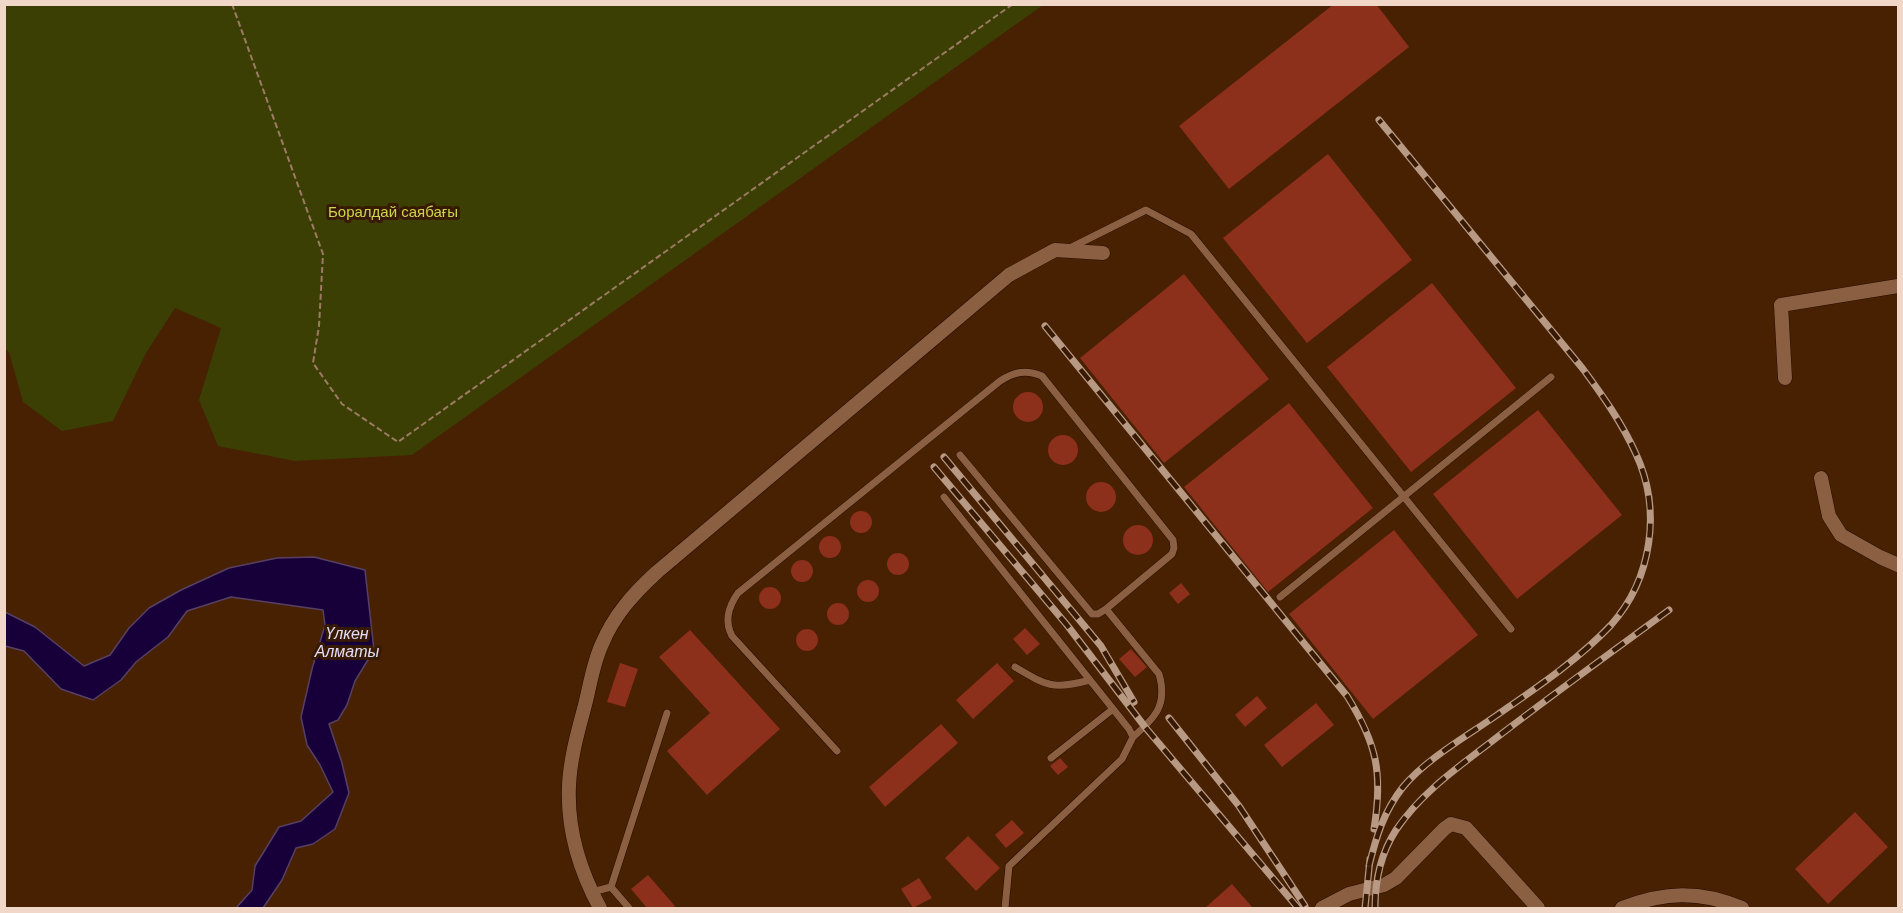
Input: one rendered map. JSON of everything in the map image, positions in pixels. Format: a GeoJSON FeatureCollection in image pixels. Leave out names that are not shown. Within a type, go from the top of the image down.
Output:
{"type":"FeatureCollection","features":[{"type":"Feature","properties":{"kind":"street"},"geometry":{"type":"LineString","coordinates":[[600,909],[578,856],[570,818],[569,785],[572,756],[601,645],[618,614],[657,572],[1009,275],[1055,250],[1103,253]]}},
{"type":"Feature","properties":{"kind":"street"},"geometry":{"type":"LineString","coordinates":[[1785,378],[1781,305],[1899,286]]}},
{"type":"Feature","properties":{"kind":"street"},"geometry":{"type":"LineString","coordinates":[[1821,478],[1829,516],[1840,535],[1880,558],[1899,565]]}},
{"type":"Feature","properties":{"kind":"street"},"geometry":{"type":"LineString","coordinates":[[1322,909],[1349,894],[1384,885],[1396,878],[1444,829],[1451,825],[1466,828],[1538,909]]}},
{"type":"Feature","properties":{"kind":"street"},"geometry":{"type":"LineString","coordinates":[[1622,909],[1646,899],[1667,895],[1708,897],[1742,909]]}},
{"type":"Feature","properties":{"kind":"lane"},"geometry":{"type":"LineString","coordinates":[[1066,250],[1146,210],[1191,234],[1511,629]]}},
{"type":"Feature","properties":{"kind":"lane"},"geometry":{"type":"LineString","coordinates":[[837,750],[732,636],[728,628],[728,610],[732,601],[738,593],[1000,381],[1013,373],[1034,372],[1042,376],[1173,540],[1172,554],[1106,609],[1098,614],[1092,614],[960,455]]}},
{"type":"Feature","properties":{"kind":"lane"},"geometry":{"type":"LineString","coordinates":[[1280,597],[1551,377]]}},
{"type":"Feature","properties":{"kind":"lane"},"geometry":{"type":"LineString","coordinates":[[944,497],[1133,737]]}},
{"type":"Feature","properties":{"kind":"lane"},"geometry":{"type":"LineString","coordinates":[[1005,909],[1009,866],[1122,759],[1133,737],[1158,712],[1162,685],[1159,675],[1106,609]]}},
{"type":"Feature","properties":{"kind":"lane"},"geometry":{"type":"LineString","coordinates":[[1015,667],[1044,684],[1060,686],[1090,680]]}},
{"type":"Feature","properties":{"kind":"lane"},"geometry":{"type":"LineString","coordinates":[[1051,758],[1113,709]]}},
{"type":"Feature","properties":{"kind":"lane"},"geometry":{"type":"LineString","coordinates":[[611,887],[667,713]]}},
{"type":"Feature","properties":{"kind":"lane"},"geometry":{"type":"LineString","coordinates":[[591,892],[611,887]]}},
{"type":"Feature","properties":{"kind":"lane"},"geometry":{"type":"LineString","coordinates":[[611,887],[629,909]]}},
{"type":"Feature","properties":{"kind":"path"},"geometry":{"type":"LineString","coordinates":[[232,4],[323,254],[313,363],[342,404],[398,442],[1013,4]]}},
{"type":"Feature","properties":{"kind":"green space","name":"Боралдай саябағы"},"geometry":{"type":"Polygon","coordinates":[[[5,4],[1043,5],[412,455],[295,461],[218,446],[199,400],[221,328],[175,308],[146,353],[113,421],[62,431],[23,402],[9,352],[4,348],[5,4]]]}},
{"type":"Feature","properties":{"kind":"water","name":"Үлкен Алматы"},"geometry":{"type":"Polygon","coordinates":[[[314,557],[365,570],[374,650],[355,681],[347,705],[338,720],[329,724],[349,793],[335,829],[313,844],[296,848],[282,880],[263,908],[236,908],[252,890],[255,866],[279,827],[301,821],[333,792],[307,745],[301,717],[325,625],[323,610],[231,597],[187,611],[168,637],[136,662],[121,680],[93,700],[61,689],[24,651],[5,646],[5,612],[35,627],[84,666],[110,655],[129,628],[149,608],[181,590],[229,568],[277,558],[314,557]]]}},
{"type":"Feature","properties":{"kind":"building"},"geometry":{"type":"Polygon","coordinates":[[[1334,4],[1376,4],[1409,47],[1229,189],[1179,126],[1334,4]]]}},
{"type":"Feature","properties":{"kind":"building"},"geometry":{"type":"Polygon","coordinates":[[[1328,154],[1412,260],[1307,343],[1223,238],[1328,154]]]}},
{"type":"Feature","properties":{"kind":"building"},"geometry":{"type":"Polygon","coordinates":[[[1184,274],[1269,379],[1164,463],[1080,358],[1184,274]]]}},
{"type":"Feature","properties":{"kind":"building"},"geometry":{"type":"Polygon","coordinates":[[[1432,283],[1516,388],[1411,472],[1327,367],[1432,283]]]}},
{"type":"Feature","properties":{"kind":"building"},"geometry":{"type":"Polygon","coordinates":[[[1028,392],[1039,396],[1043,407],[1039,418],[1028,422],[1017,418],[1013,407],[1017,396],[1028,392]]]}},
{"type":"Feature","properties":{"kind":"building"},"geometry":{"type":"Polygon","coordinates":[[[1289,403],[1373,508],[1268,592],[1184,487],[1289,403]]]}},
{"type":"Feature","properties":{"kind":"building"},"geometry":{"type":"Polygon","coordinates":[[[1538,410],[1622,515],[1517,599],[1433,494],[1538,410]]]}},
{"type":"Feature","properties":{"kind":"building"},"geometry":{"type":"Polygon","coordinates":[[[1063,435],[1074,439],[1078,450],[1074,461],[1063,465],[1052,461],[1048,450],[1052,439],[1063,435]]]}},
{"type":"Feature","properties":{"kind":"building"},"geometry":{"type":"Polygon","coordinates":[[[1101,482],[1112,486],[1116,497],[1112,508],[1101,512],[1090,508],[1086,497],[1090,486],[1101,482]]]}},
{"type":"Feature","properties":{"kind":"building"},"geometry":{"type":"Polygon","coordinates":[[[861,511],[869,514],[872,522],[869,530],[861,533],[853,530],[850,522],[853,514],[861,511]]]}},
{"type":"Feature","properties":{"kind":"building"},"geometry":{"type":"Polygon","coordinates":[[[1138,525],[1149,529],[1153,540],[1149,551],[1138,555],[1127,551],[1123,540],[1127,529],[1138,525]]]}},
{"type":"Feature","properties":{"kind":"building"},"geometry":{"type":"Polygon","coordinates":[[[1394,530],[1478,635],[1373,719],[1289,614],[1394,530]]]}},
{"type":"Feature","properties":{"kind":"building"},"geometry":{"type":"Polygon","coordinates":[[[830,536],[838,539],[841,547],[838,555],[830,558],[822,555],[819,547],[822,539],[830,536]]]}},
{"type":"Feature","properties":{"kind":"building"},"geometry":{"type":"Polygon","coordinates":[[[898,553],[906,556],[909,564],[906,572],[898,575],[890,572],[887,564],[890,556],[898,553]]]}},
{"type":"Feature","properties":{"kind":"building"},"geometry":{"type":"Polygon","coordinates":[[[802,560],[810,563],[813,571],[810,579],[802,582],[794,579],[791,571],[794,563],[802,560]]]}},
{"type":"Feature","properties":{"kind":"building"},"geometry":{"type":"Polygon","coordinates":[[[868,580],[876,583],[879,591],[876,599],[868,602],[860,599],[857,591],[860,583],[868,580]]]}},
{"type":"Feature","properties":{"kind":"building"},"geometry":{"type":"Polygon","coordinates":[[[1181,583],[1190,594],[1178,604],[1169,593],[1181,583]]]}},
{"type":"Feature","properties":{"kind":"building"},"geometry":{"type":"Polygon","coordinates":[[[770,587],[778,590],[781,598],[778,606],[770,609],[762,606],[759,598],[762,590],[770,587]]]}},
{"type":"Feature","properties":{"kind":"building"},"geometry":{"type":"Polygon","coordinates":[[[838,603],[846,606],[849,614],[846,622],[838,625],[830,622],[827,614],[830,606],[838,603]]]}},
{"type":"Feature","properties":{"kind":"building"},"geometry":{"type":"Polygon","coordinates":[[[1025,628],[1040,644],[1027,655],[1013,639],[1025,628]]]}},
{"type":"Feature","properties":{"kind":"building"},"geometry":{"type":"Polygon","coordinates":[[[807,629],[815,632],[818,640],[815,648],[807,651],[799,648],[796,640],[799,632],[807,629]]]}},
{"type":"Feature","properties":{"kind":"building"},"geometry":{"type":"Polygon","coordinates":[[[690,630],[780,729],[707,795],[667,751],[710,713],[659,657],[690,630]]]}},
{"type":"Feature","properties":{"kind":"building"},"geometry":{"type":"Polygon","coordinates":[[[1131,649],[1147,667],[1135,677],[1119,659],[1131,649]]]}},
{"type":"Feature","properties":{"kind":"building"},"geometry":{"type":"Polygon","coordinates":[[[620,663],[638,669],[625,707],[607,702],[620,663]]]}},
{"type":"Feature","properties":{"kind":"building"},"geometry":{"type":"Polygon","coordinates":[[[997,663],[1014,681],[973,719],[956,700],[997,663]]]}},
{"type":"Feature","properties":{"kind":"building"},"geometry":{"type":"Polygon","coordinates":[[[1257,696],[1267,708],[1245,727],[1235,715],[1257,696]]]}},
{"type":"Feature","properties":{"kind":"building"},"geometry":{"type":"Polygon","coordinates":[[[1316,703],[1334,725],[1282,767],[1264,745],[1316,703]]]}},
{"type":"Feature","properties":{"kind":"building"},"geometry":{"type":"Polygon","coordinates":[[[941,724],[958,743],[885,807],[869,787],[941,724]]]}},
{"type":"Feature","properties":{"kind":"building"},"geometry":{"type":"Polygon","coordinates":[[[1060,758],[1068,767],[1058,775],[1050,766],[1060,758]]]}},
{"type":"Feature","properties":{"kind":"building"},"geometry":{"type":"Polygon","coordinates":[[[1855,812],[1888,847],[1828,904],[1795,869],[1855,812]]]}},
{"type":"Feature","properties":{"kind":"building"},"geometry":{"type":"Polygon","coordinates":[[[1012,820],[1024,833],[1006,848],[995,835],[1012,820]]]}},
{"type":"Feature","properties":{"kind":"building"},"geometry":{"type":"Polygon","coordinates":[[[968,836],[1000,868],[976,891],[945,858],[968,836]]]}},
{"type":"Feature","properties":{"kind":"building"},"geometry":{"type":"Polygon","coordinates":[[[648,875],[675,906],[647,908],[631,889],[648,875]]]}},
{"type":"Feature","properties":{"kind":"building"},"geometry":{"type":"Polygon","coordinates":[[[919,878],[932,898],[913,908],[901,889],[919,878]]]}},
{"type":"Feature","properties":{"kind":"building"},"geometry":{"type":"Polygon","coordinates":[[[1232,884],[1253,908],[1205,908],[1232,884]]]}},
{"type":"Feature","properties":{"kind":"railway"},"geometry":{"type":"LineString","coordinates":[[1369,866],[1386,815],[1396,796],[1412,777],[1447,748],[1556,673],[1611,625],[1625,607],[1636,587],[1649,543],[1650,521],[1649,498],[1636,454],[1625,431],[1605,400],[1583,369],[1379,120]]}},
{"type":"Feature","properties":{"kind":"railway"},"geometry":{"type":"LineString","coordinates":[[1045,326],[1347,696],[1365,729],[1375,760],[1378,791],[1374,829]]}},
{"type":"Feature","properties":{"kind":"railway"},"geometry":{"type":"LineString","coordinates":[[944,457],[1101,646],[1134,702]]}},
{"type":"Feature","properties":{"kind":"railway"},"geometry":{"type":"LineString","coordinates":[[934,467],[1067,625],[1145,727],[1298,908]]}},
{"type":"Feature","properties":{"kind":"railway"},"geometry":{"type":"LineString","coordinates":[[1375,908],[1376,888],[1386,848],[1396,830],[1418,802],[1472,756],[1669,610]]}},
{"type":"Feature","properties":{"kind":"railway"},"geometry":{"type":"LineString","coordinates":[[1169,718],[1239,806],[1305,906]]}},
{"type":"Feature","properties":{"kind":"railway"},"geometry":{"type":"LineString","coordinates":[[1365,908],[1370,859]]}}]}
